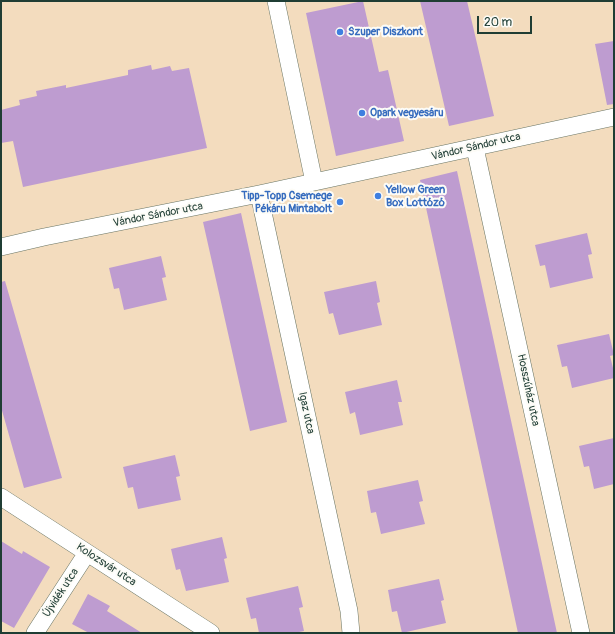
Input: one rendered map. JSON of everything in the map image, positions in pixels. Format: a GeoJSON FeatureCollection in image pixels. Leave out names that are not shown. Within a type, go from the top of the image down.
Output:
{"type":"FeatureCollection","features":[{"type":"Feature","properties":{"kind":"street"},"geometry":{"type":"LineString","coordinates":[[276,1],[314,182]]}},
{"type":"Feature","properties":{"kind":"street","name":"Vándor Sándor utca"},"geometry":{"type":"LineString","coordinates":[[3,244],[259,194],[614,117]]}},
{"type":"Feature","properties":{"kind":"street","name":"Hosszúház utca"},"geometry":{"type":"LineString","coordinates":[[475,148],[581,633]]}},
{"type":"Feature","properties":{"kind":"street","name":"Igaz utca"},"geometry":{"type":"LineString","coordinates":[[259,194],[347,604],[350,633]]}},
{"type":"Feature","properties":{"kind":"street","name":"Kolozsvár utca"},"geometry":{"type":"LineString","coordinates":[[1,496],[212,633]]}},
{"type":"Feature","properties":{"kind":"street","name":"Újvidék utca"},"geometry":{"type":"LineString","coordinates":[[35,633],[87,553]]}},
{"type":"Feature","properties":{"kind":"building"},"geometry":{"type":"Polygon","coordinates":[[[363,1],[379,72],[388,70],[404,141],[336,156],[306,13],[363,1]]]}},
{"type":"Feature","properties":{"kind":"building"},"geometry":{"type":"Polygon","coordinates":[[[420,1],[467,1],[494,116],[449,126],[420,1]]]}},
{"type":"Feature","properties":{"kind":"building"},"geometry":{"type":"Polygon","coordinates":[[[614,41],[614,104],[607,105],[595,44],[614,41]]]}},
{"type":"Feature","properties":{"kind":"building"},"geometry":{"type":"Polygon","coordinates":[[[151,65],[152,70],[170,66],[172,71],[189,68],[207,148],[23,187],[13,141],[1,143],[1,110],[20,105],[19,100],[37,96],[36,91],[66,85],[66,88],[128,75],[128,70],[151,65]]]}},
{"type":"Feature","properties":{"kind":"building"},"geometry":{"type":"Polygon","coordinates":[[[457,171],[557,633],[518,633],[420,180],[457,171]]]}},
{"type":"Feature","properties":{"kind":"building"},"geometry":{"type":"Polygon","coordinates":[[[241,213],[287,422],[250,431],[203,222],[241,213]]]}},
{"type":"Feature","properties":{"kind":"building"},"geometry":{"type":"Polygon","coordinates":[[[587,233],[592,254],[588,255],[593,278],[550,288],[545,265],[540,266],[535,245],[587,233]]]}},
{"type":"Feature","properties":{"kind":"building"},"geometry":{"type":"Polygon","coordinates":[[[161,256],[166,277],[162,278],[167,300],[124,310],[119,288],[114,289],[109,268],[161,256]]]}},
{"type":"Feature","properties":{"kind":"building"},"geometry":{"type":"Polygon","coordinates":[[[5,281],[62,478],[24,488],[1,407],[1,282],[5,281]]]}},
{"type":"Feature","properties":{"kind":"building"},"geometry":{"type":"Polygon","coordinates":[[[376,281],[380,302],[377,303],[382,325],[339,335],[333,313],[329,314],[324,292],[376,281]]]}},
{"type":"Feature","properties":{"kind":"building"},"geometry":{"type":"Polygon","coordinates":[[[609,334],[614,355],[610,356],[614,378],[572,388],[567,366],[562,367],[557,345],[609,334]]]}},
{"type":"Feature","properties":{"kind":"building"},"geometry":{"type":"Polygon","coordinates":[[[397,380],[402,402],[398,402],[403,425],[360,435],[355,412],[350,414],[345,392],[397,380]]]}},
{"type":"Feature","properties":{"kind":"building"},"geometry":{"type":"Polygon","coordinates":[[[614,438],[614,484],[594,489],[589,466],[584,467],[579,446],[614,438]]]}},
{"type":"Feature","properties":{"kind":"building"},"geometry":{"type":"Polygon","coordinates":[[[175,455],[180,476],[176,477],[181,500],[138,509],[133,487],[128,488],[123,467],[175,455]]]}},
{"type":"Feature","properties":{"kind":"building"},"geometry":{"type":"Polygon","coordinates":[[[418,480],[423,501],[419,502],[425,524],[381,534],[376,512],[371,513],[367,491],[418,480]]]}},
{"type":"Feature","properties":{"kind":"building"},"geometry":{"type":"Polygon","coordinates":[[[222,537],[227,558],[224,559],[229,582],[186,591],[180,569],[176,570],[171,549],[222,537]]]}},
{"type":"Feature","properties":{"kind":"building"},"geometry":{"type":"Polygon","coordinates":[[[1,541],[22,554],[23,551],[50,567],[14,628],[1,621],[1,541]]]}},
{"type":"Feature","properties":{"kind":"building"},"geometry":{"type":"Polygon","coordinates":[[[439,579],[444,600],[441,601],[446,623],[402,633],[397,611],[392,612],[388,590],[439,579]]]}},
{"type":"Feature","properties":{"kind":"building"},"geometry":{"type":"Polygon","coordinates":[[[298,586],[303,607],[299,608],[304,631],[294,633],[259,633],[256,618],[251,619],[246,598],[298,586]]]}},
{"type":"Feature","properties":{"kind":"building"},"geometry":{"type":"Polygon","coordinates":[[[88,594],[110,606],[107,611],[142,633],[89,633],[72,624],[88,594]]]}},
{"type":"Feature","properties":{"kind":"place","name":"Szuper Diszkont"},"geometry":{"type":"Point","coordinates":[340,32]}},
{"type":"Feature","properties":{"kind":"place","name":"Opark vegyesáru"},"geometry":{"type":"Point","coordinates":[362,113]}},
{"type":"Feature","properties":{"kind":"place","name":"Yellow Green Box Lottózó"},"geometry":{"type":"Point","coordinates":[378,196]}},
{"type":"Feature","properties":{"kind":"place","name":"Tipp-Topp Csemege Pékáru Mintabolt"},"geometry":{"type":"Point","coordinates":[340,202]}}]}
